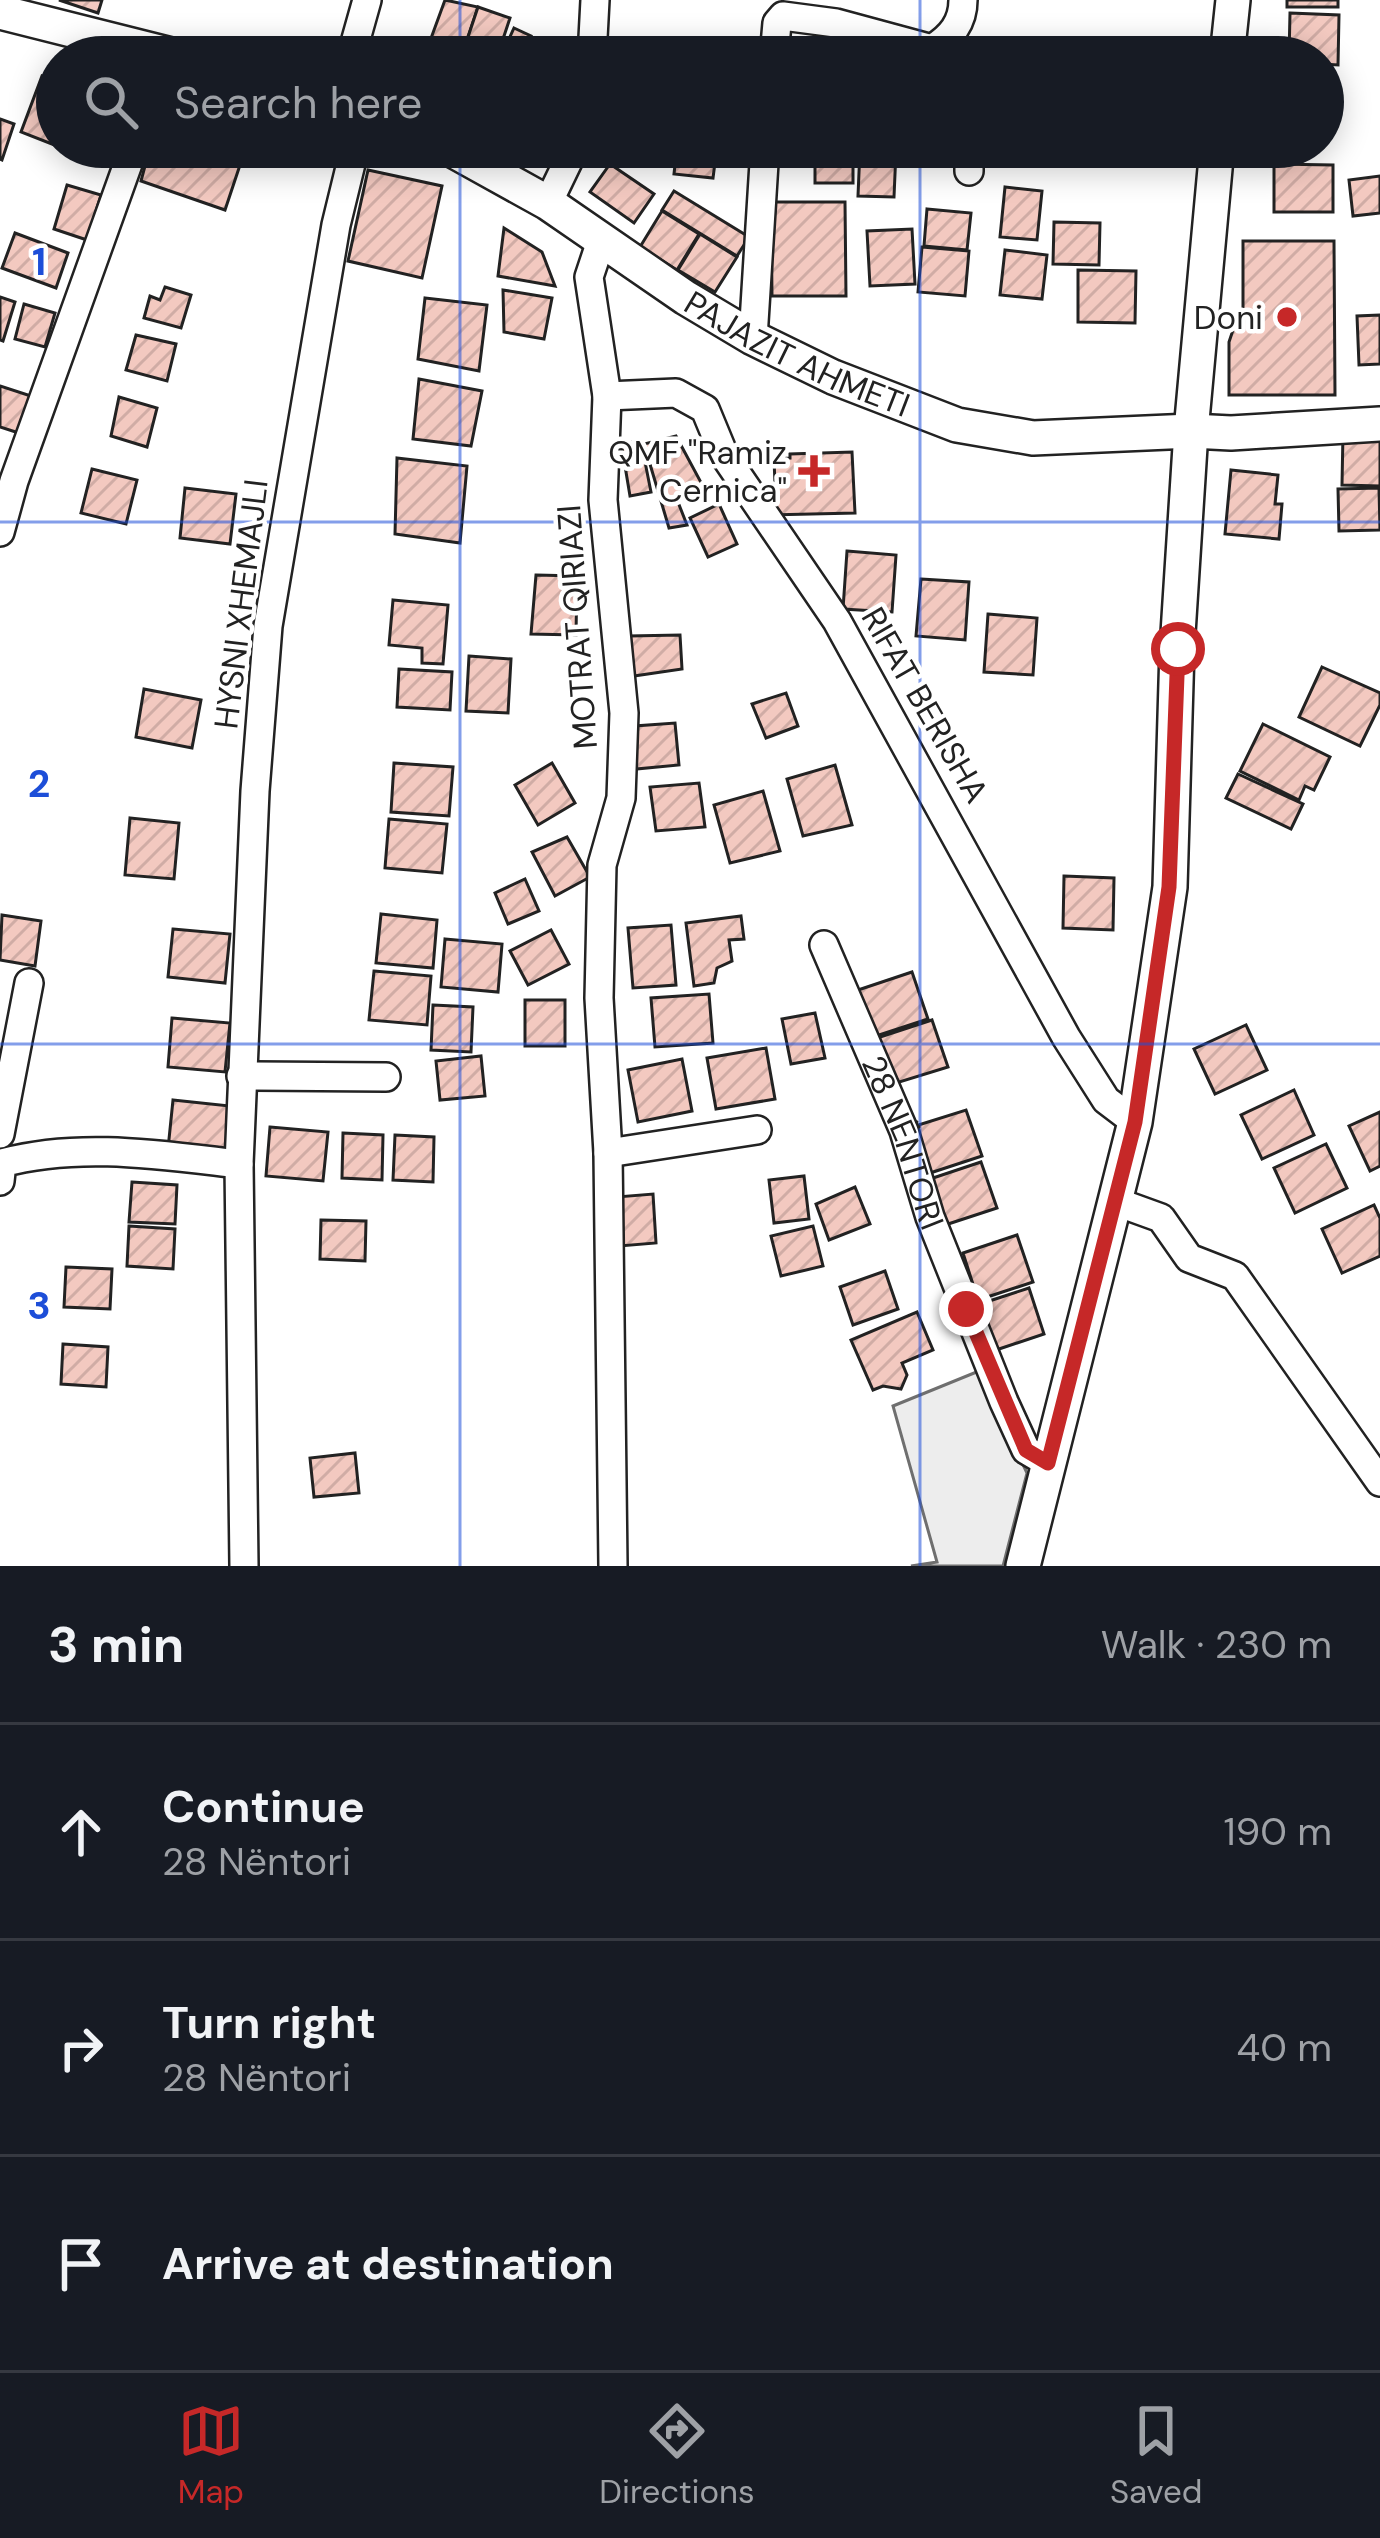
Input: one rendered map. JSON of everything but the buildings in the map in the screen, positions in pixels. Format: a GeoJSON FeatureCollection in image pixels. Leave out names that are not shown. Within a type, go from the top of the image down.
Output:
{"type":"FeatureCollection","features":[{"type":"Feature","properties":{"kind":"street"},"geometry":{"type":"LineString","coordinates":[[357,36],[367,0]]}},
{"type":"Feature","properties":{"kind":"street"},"geometry":{"type":"LineString","coordinates":[[593,36],[595,0]]}},
{"type":"Feature","properties":{"kind":"street"},"geometry":{"type":"LineString","coordinates":[[957,36],[963,0]]}},
{"type":"Feature","properties":{"kind":"street"},"geometry":{"type":"LineString","coordinates":[[1229,36],[1233,0]]}},
{"type":"Feature","properties":{"kind":"street"},"geometry":{"type":"LineString","coordinates":[[0,5],[103,36]]}},
{"type":"Feature","properties":{"kind":"street"},"geometry":{"type":"LineString","coordinates":[[776,36],[783,16],[884,36]]}},
{"type":"Feature","properties":{"kind":"street"},"geometry":{"type":"LineString","coordinates":[[0,532],[126,168]]}},
{"type":"Feature","properties":{"kind":"street","name":"HYSNI XHEMAJLI"},"geometry":{"type":"LineString","coordinates":[[244,1566],[238,1164],[255,791],[268,626],[336,225],[350,168]]}},
{"type":"Feature","properties":{"kind":"street","name":"PAJAZIT AHMETI"},"geometry":{"type":"LineString","coordinates":[[485,168],[548,203],[753,338],[833,377],[957,425],[1034,438],[1380,424]]}},
{"type":"Feature","properties":{"kind":"street"},"geometry":{"type":"LineString","coordinates":[[548,203],[564,168]]}},
{"type":"Feature","properties":{"kind":"street"},"geometry":{"type":"LineString","coordinates":[[753,338],[764,168]]}},
{"type":"Feature","properties":{"kind":"street"},"geometry":{"type":"LineString","coordinates":[[1023,1566],[1135,1122],[1169,887],[1191,431],[1214,168]]}},
{"type":"Feature","properties":{"kind":"street","name":"MOTRAT QIRIAZI"},"geometry":{"type":"LineString","coordinates":[[601,241],[589,277],[607,396],[603,500],[624,712],[621,799],[602,865],[599,998],[608,1153],[613,1566]]}},
{"type":"Feature","properties":{"kind":"street","name":"RIFAT BERISHA"},"geometry":{"type":"LineString","coordinates":[[607,396],[676,392],[705,409],[724,455],[837,621],[1066,1037],[1106,1100],[1135,1122]]}},
{"type":"Feature","properties":{"kind":"street","name":"28 NËNTORI"},"geometry":{"type":"LineString","coordinates":[[824,945],[904,1130],[930,1217],[1004,1402],[1026,1450],[1048,1463]]}},
{"type":"Feature","properties":{"kind":"street"},"geometry":{"type":"LineString","coordinates":[[0,1134],[29,983]]}},
{"type":"Feature","properties":{"kind":"street"},"geometry":{"type":"LineString","coordinates":[[241,1076],[386,1077]]}},
{"type":"Feature","properties":{"kind":"street"},"geometry":{"type":"LineString","coordinates":[[608,1153],[757,1130]]}},
{"type":"Feature","properties":{"kind":"street"},"geometry":{"type":"LineString","coordinates":[[1,1165],[43,1152],[138,1153],[238,1164]]}},
{"type":"Feature","properties":{"kind":"street"},"geometry":{"type":"LineString","coordinates":[[1114,1201],[1160,1218],[1189,1258],[1235,1276],[1380,1482]]}},
{"type":"Feature","properties":{"kind":"street"},"geometry":{"type":"LineString","coordinates":[[1352,1438],[1380,1426]]}},
{"type":"Feature","properties":{"kind":"shaded area"},"geometry":{"type":"Polygon","coordinates":[[[979,1371],[1027,1473],[1003,1566],[911,1566],[937,1562],[893,1406],[979,1371]]]}},
{"type":"Feature","properties":{"kind":"place","name":"Doni"},"geometry":{"type":"Point","coordinates":[1287,317]}},
{"type":"Feature","properties":{"kind":"place","name":"QMF \"Ramiz Cernica\""},"geometry":{"type":"Point","coordinates":[814,471]}},
{"type":"Feature","properties":{"kind":"route"},"geometry":{"type":"LineString","coordinates":[[966,1309],[1026,1450],[1048,1463],[1135,1122],[1169,887],[1178,649]]}}]}
